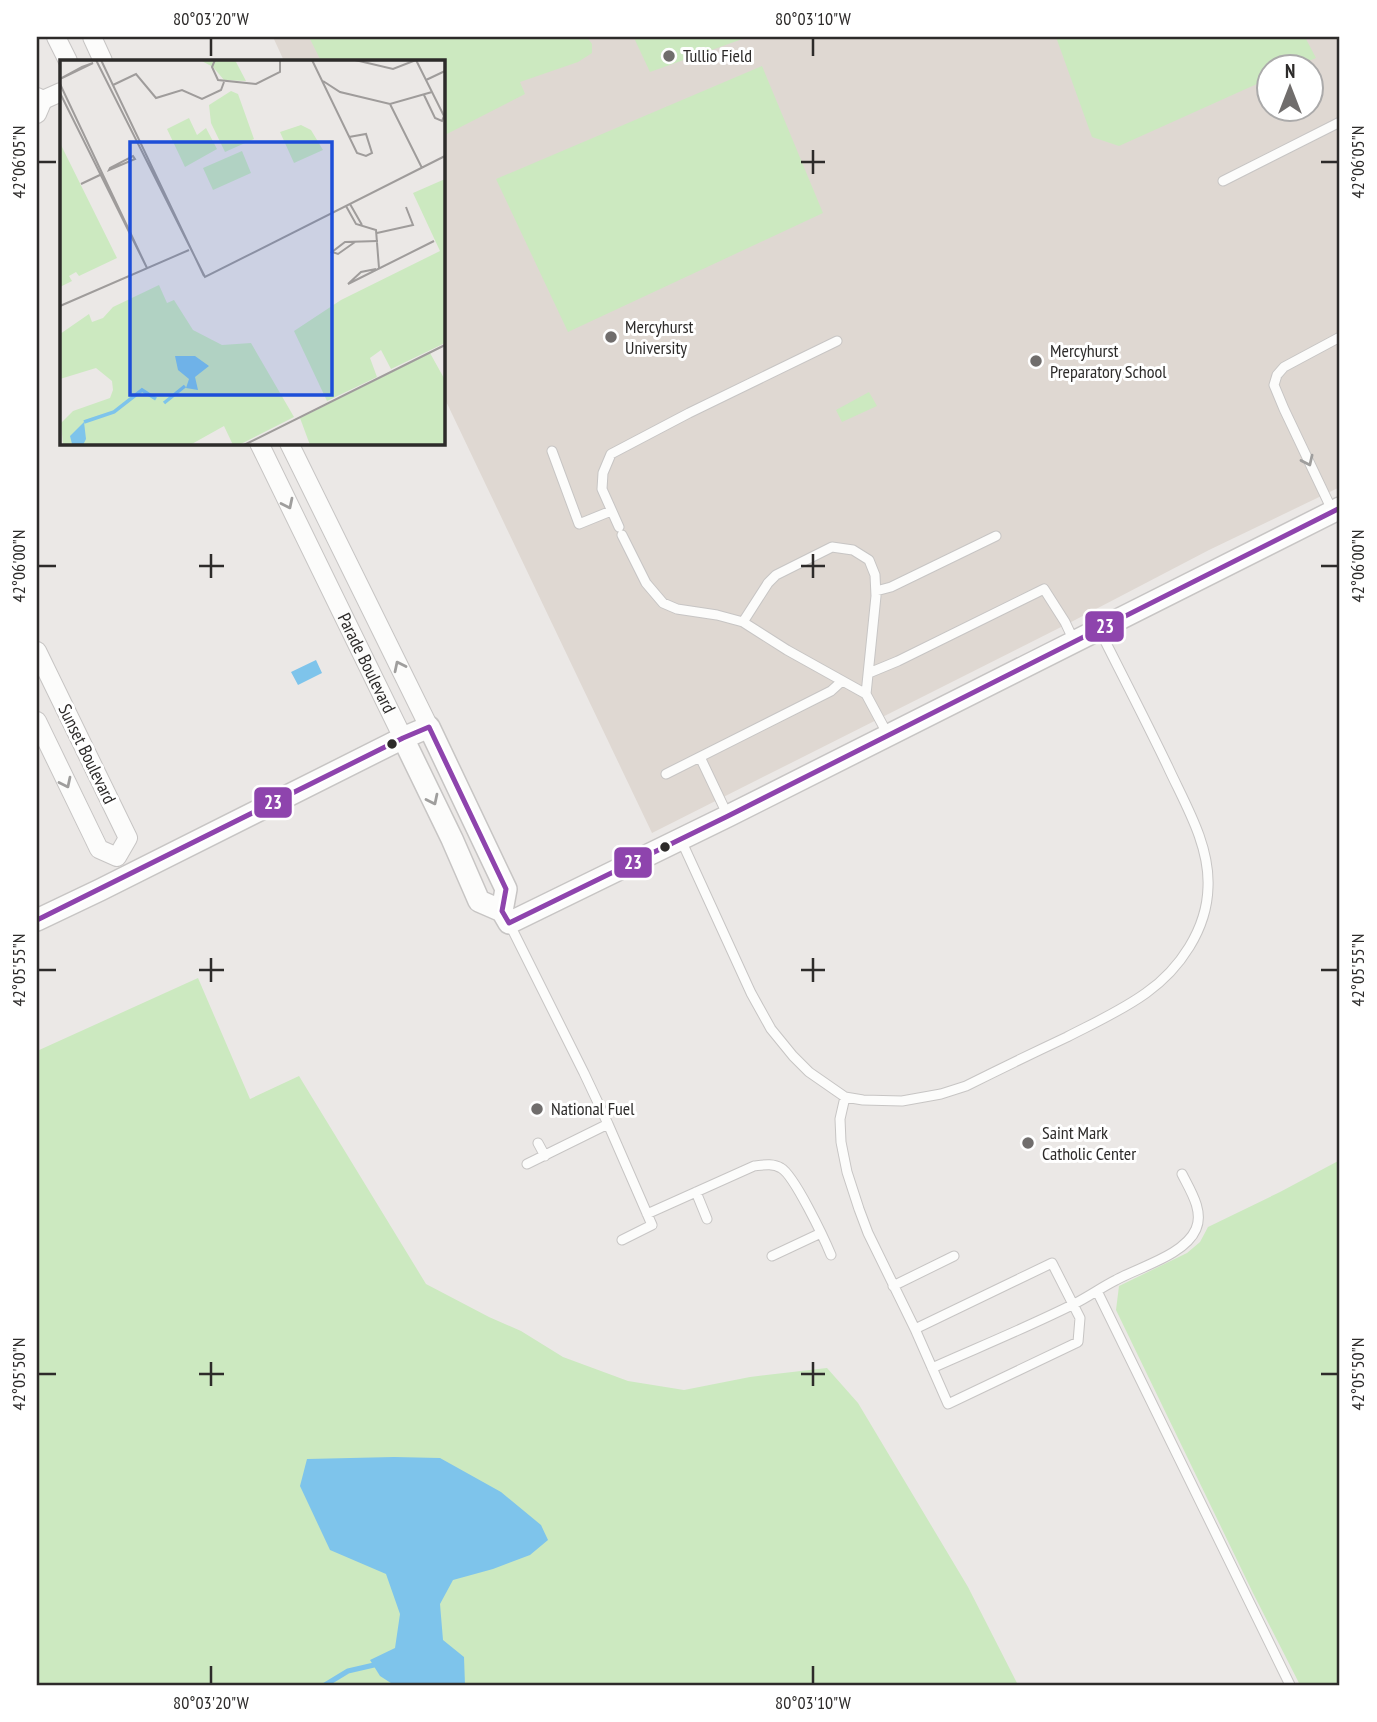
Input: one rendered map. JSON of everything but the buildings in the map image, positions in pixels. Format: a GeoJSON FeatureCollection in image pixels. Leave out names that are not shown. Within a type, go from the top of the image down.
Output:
{"type":"FeatureCollection","features":[{"type":"Feature","properties":{"kind":"street"},"geometry":{"type":"LineString","coordinates":[[56,37],[68,60]]}},
{"type":"Feature","properties":{"kind":"street"},"geometry":{"type":"LineString","coordinates":[[92,37],[103,60]]}},
{"type":"Feature","properties":{"kind":"street"},"geometry":{"type":"LineString","coordinates":[[39,104],[60,93]]}},
{"type":"Feature","properties":{"kind":"street","name":"Parade Boulevard"},"geometry":{"type":"LineString","coordinates":[[259,444],[452,839],[479,901],[506,917]]}},
{"type":"Feature","properties":{"kind":"street","name":"Parade Boulevard"},"geometry":{"type":"LineString","coordinates":[[289,444],[487,845],[506,889],[506,917]]}},
{"type":"Feature","properties":{"kind":"street"},"geometry":{"type":"LineString","coordinates":[[506,917],[728,816],[1337,510]]}},
{"type":"Feature","properties":{"kind":"street","name":"Sunset Boulevard"},"geometry":{"type":"LineString","coordinates":[[37,651],[128,838],[117,856]]}},
{"type":"Feature","properties":{"kind":"street","name":"Sunset Boulevard"},"geometry":{"type":"LineString","coordinates":[[37,721],[99,849],[117,856],[125,877]]}},
{"type":"Feature","properties":{"kind":"street"},"geometry":{"type":"LineString","coordinates":[[37,920],[429,727]]}},
{"type":"Feature","properties":{"kind":"lane"},"geometry":{"type":"LineString","coordinates":[[1223,181],[1340,122]]}},
{"type":"Feature","properties":{"kind":"lane"},"geometry":{"type":"LineString","coordinates":[[1337,510],[1274,385],[1277,375],[1284,367],[1340,337]]}},
{"type":"Feature","properties":{"kind":"lane"},"geometry":{"type":"LineString","coordinates":[[837,341],[611,454],[603,473],[602,489],[646,583],[663,603],[677,609],[743,622],[866,694],[888,735]]}},
{"type":"Feature","properties":{"kind":"lane"},"geometry":{"type":"LineString","coordinates":[[552,451],[579,523],[611,511]]}},
{"type":"Feature","properties":{"kind":"lane"},"geometry":{"type":"LineString","coordinates":[[876,591],[891,587],[996,536]]}},
{"type":"Feature","properties":{"kind":"lane"},"geometry":{"type":"LineString","coordinates":[[743,622],[776,575],[832,547],[853,550],[869,560],[875,575],[876,591],[866,694]]}},
{"type":"Feature","properties":{"kind":"lane"},"geometry":{"type":"LineString","coordinates":[[869,673],[1044,589],[1074,641]]}},
{"type":"Feature","properties":{"kind":"lane"},"geometry":{"type":"LineString","coordinates":[[681,838],[751,993],[771,1029],[809,1072],[845,1097],[902,1101],[941,1094],[966,1086],[1117,1012],[1147,993],[1168,975],[1183,957],[1194,939],[1209,888],[1208,867],[1194,823],[1099,629]]}},
{"type":"Feature","properties":{"kind":"lane"},"geometry":{"type":"LineString","coordinates":[[666,774],[831,691],[842,681]]}},
{"type":"Feature","properties":{"kind":"lane"},"geometry":{"type":"LineString","coordinates":[[700,757],[728,816]]}},
{"type":"Feature","properties":{"kind":"lane"},"geometry":{"type":"LineString","coordinates":[[506,917],[584,1073],[652,1225],[622,1240]]}},
{"type":"Feature","properties":{"kind":"lane"},"geometry":{"type":"LineString","coordinates":[[845,1097],[840,1119],[847,1172],[868,1233],[948,1404],[1078,1342],[1080,1318],[1052,1263],[915,1329]]}},
{"type":"Feature","properties":{"kind":"lane"},"geometry":{"type":"LineString","coordinates":[[527,1164],[608,1124]]}},
{"type":"Feature","properties":{"kind":"lane"},"geometry":{"type":"LineString","coordinates":[[538,1143],[545,1156]]}},
{"type":"Feature","properties":{"kind":"lane"},"geometry":{"type":"LineString","coordinates":[[647,1214],[754,1166],[769,1164],[781,1167],[790,1176],[831,1255]]}},
{"type":"Feature","properties":{"kind":"lane"},"geometry":{"type":"LineString","coordinates":[[932,1368],[1073,1304],[1188,1241],[1196,1230],[1199,1219],[1197,1206],[1182,1174]]}},
{"type":"Feature","properties":{"kind":"lane"},"geometry":{"type":"LineString","coordinates":[[696,1192],[707,1219]]}},
{"type":"Feature","properties":{"kind":"lane"},"geometry":{"type":"LineString","coordinates":[[772,1256],[821,1233]]}},
{"type":"Feature","properties":{"kind":"lane"},"geometry":{"type":"LineString","coordinates":[[893,1286],[954,1256]]}},
{"type":"Feature","properties":{"kind":"lane"},"geometry":{"type":"LineString","coordinates":[[1097,1291],[1290,1685]]}},
{"type":"Feature","properties":{"kind":"shaded area","name":"Mercyhurst Preparatory School"},"geometry":{"type":"Polygon","coordinates":[[[273,37],[1340,37],[1340,487],[1209,550],[652,833],[444,397],[444,60],[284,60],[273,37]]]}},
{"type":"Feature","properties":{"kind":"green space"},"geometry":{"type":"Polygon","coordinates":[[[309,37],[587,37],[592,44],[592,53],[578,62],[520,82],[525,94],[444,135],[444,60],[320,60],[309,37]]]}},
{"type":"Feature","properties":{"kind":"green space","name":"Tullio Field"},"geometry":{"type":"Polygon","coordinates":[[[636,37],[748,37],[650,72],[636,37]]]}},
{"type":"Feature","properties":{"kind":"green space"},"geometry":{"type":"Polygon","coordinates":[[[1056,37],[1305,37],[1313,52],[1254,52],[1254,85],[1119,146],[1092,137],[1056,37]]]}},
{"type":"Feature","properties":{"kind":"green space"},"geometry":{"type":"Polygon","coordinates":[[[762,66],[823,213],[568,332],[496,179],[762,66]]]}},
{"type":"Feature","properties":{"kind":"green space"},"geometry":{"type":"Polygon","coordinates":[[[869,392],[877,406],[842,422],[836,410],[869,392]]]}},
{"type":"Feature","properties":{"kind":"green space"},"geometry":{"type":"Polygon","coordinates":[[[198,978],[250,1099],[299,1076],[426,1284],[521,1331],[563,1357],[628,1381],[684,1390],[750,1377],[827,1368],[858,1403],[968,1587],[1018,1685],[37,1685],[37,1051],[198,978]]]}},
{"type":"Feature","properties":{"kind":"green space"},"geometry":{"type":"Polygon","coordinates":[[[1340,1160],[1340,1685],[1300,1685],[1116,1310],[1119,1286],[1187,1253],[1200,1242],[1208,1227],[1340,1160]]]}},
{"type":"Feature","properties":{"kind":"water"},"geometry":{"type":"Polygon","coordinates":[[[316,660],[322,673],[298,685],[291,672],[316,660]]]}},
{"type":"Feature","properties":{"kind":"water"},"geometry":{"type":"Polygon","coordinates":[[[440,1458],[501,1492],[541,1525],[548,1540],[530,1555],[453,1580],[440,1604],[443,1640],[464,1657],[465,1685],[394,1685],[380,1676],[370,1660],[395,1648],[400,1614],[386,1574],[330,1550],[300,1486],[307,1459],[440,1458]]]}},
{"type":"Feature","properties":{"kind":"waterway"},"geometry":{"type":"LineString","coordinates":[[325,1685],[348,1671],[374,1665]]}},
{"type":"Feature","properties":{"kind":"transit line","name":"23"},"geometry":{"type":"LineString","coordinates":[[37,920],[429,727],[506,889],[502,911],[509,923],[728,816],[1340,508]]}},
{"type":"Feature","properties":{"kind":"place","name":"Tullio Field"},"geometry":{"type":"Point","coordinates":[669,56]}},
{"type":"Feature","properties":{"kind":"place","name":"Mercyhurst University"},"geometry":{"type":"Point","coordinates":[611,337]}},
{"type":"Feature","properties":{"kind":"place","name":"Mercyhurst Preparatory School"},"geometry":{"type":"Point","coordinates":[1036,361]}},
{"type":"Feature","properties":{"kind":"place","name":"National Fuel"},"geometry":{"type":"Point","coordinates":[537,1109]}},
{"type":"Feature","properties":{"kind":"place","name":"Saint Mark Catholic Center"},"geometry":{"type":"Point","coordinates":[1028,1143]}}]}
